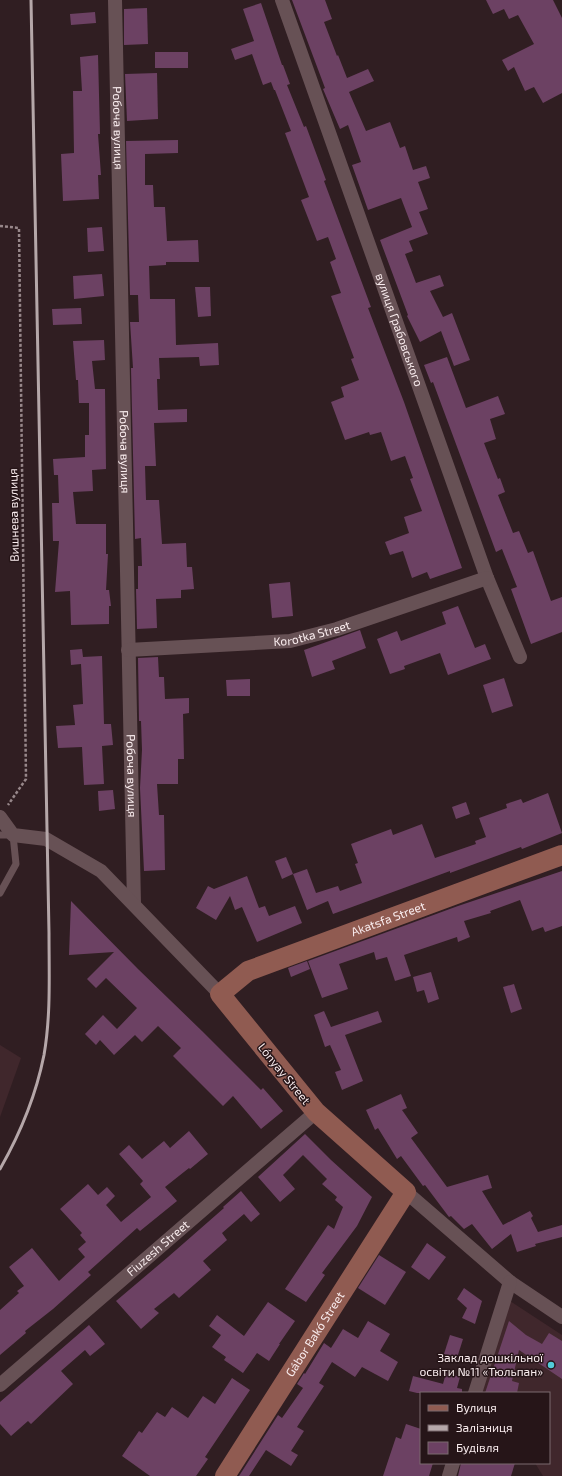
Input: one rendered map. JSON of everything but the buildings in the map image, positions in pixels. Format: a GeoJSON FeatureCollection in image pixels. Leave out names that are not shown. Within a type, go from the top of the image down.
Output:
{"type":"FeatureCollection","features":[{"type":"Feature","properties":{"kind":"street","name":"Робоча вулиця"},"geometry":{"type":"LineString","coordinates":[[115,0],[134,904]]}},
{"type":"Feature","properties":{"kind":"street","name":"вулиця Грабовського"},"geometry":{"type":"LineString","coordinates":[[282,0],[487,578],[520,657]]}},
{"type":"Feature","properties":{"kind":"street","name":"Korotka Street"},"geometry":{"type":"LineString","coordinates":[[128,650],[290,640],[337,629],[487,578]]}},
{"type":"Feature","properties":{"kind":"street"},"geometry":{"type":"LineString","coordinates":[[2,813],[7,835]]}},
{"type":"Feature","properties":{"kind":"street","name":"Lónyay Street"},"geometry":{"type":"LineString","coordinates":[[7,835],[46,839],[101,871],[220,994],[316,1112],[510,1282],[562,1317]]}},
{"type":"Feature","properties":{"kind":"street","name":"Akatsfa Street"},"geometry":{"type":"LineString","coordinates":[[220,994],[248,971],[562,855]]}},
{"type":"Feature","properties":{"kind":"street","name":"Fiuzesh Street"},"geometry":{"type":"LineString","coordinates":[[0,1385],[316,1112]]}},
{"type":"Feature","properties":{"kind":"street","name":"Gábor Bakó Street"},"geometry":{"type":"LineString","coordinates":[[225,1476],[406,1192]]}},
{"type":"Feature","properties":{"kind":"street"},"geometry":{"type":"LineString","coordinates":[[475,1392],[510,1282]]}},
{"type":"Feature","properties":{"kind":"street"},"geometry":{"type":"LineString","coordinates":[[449,1476],[453,1464]]}},
{"type":"Feature","properties":{"kind":"lane"},"geometry":{"type":"LineString","coordinates":[[0,893],[16,864],[7,835]]}},
{"type":"Feature","properties":{"kind":"path","name":"Вишнева вулиця"},"geometry":{"type":"LineString","coordinates":[[0,226],[19,228],[26,779],[2,813]]}},
{"type":"Feature","properties":{"kind":"shaded area"},"geometry":{"type":"Polygon","coordinates":[[[0,1045],[21,1058],[0,1117],[0,1045]]]}},
{"type":"Feature","properties":{"kind":"shaded area"},"geometry":{"type":"Polygon","coordinates":[[[510,1301],[562,1335],[562,1476],[543,1476],[536,1464],[550,1464],[550,1392],[479,1392],[510,1301]]]}},
{"type":"Feature","properties":{"kind":"railway"},"geometry":{"type":"LineString","coordinates":[[0,1169],[21,1128],[37,1085],[44,1055],[48,1025],[49,994],[31,0]]}},
{"type":"Feature","properties":{"kind":"place","name":"Заклад дошкільної освіти №11 «Тюльпан»"},"geometry":{"type":"Point","coordinates":[551,1365]}}]}
